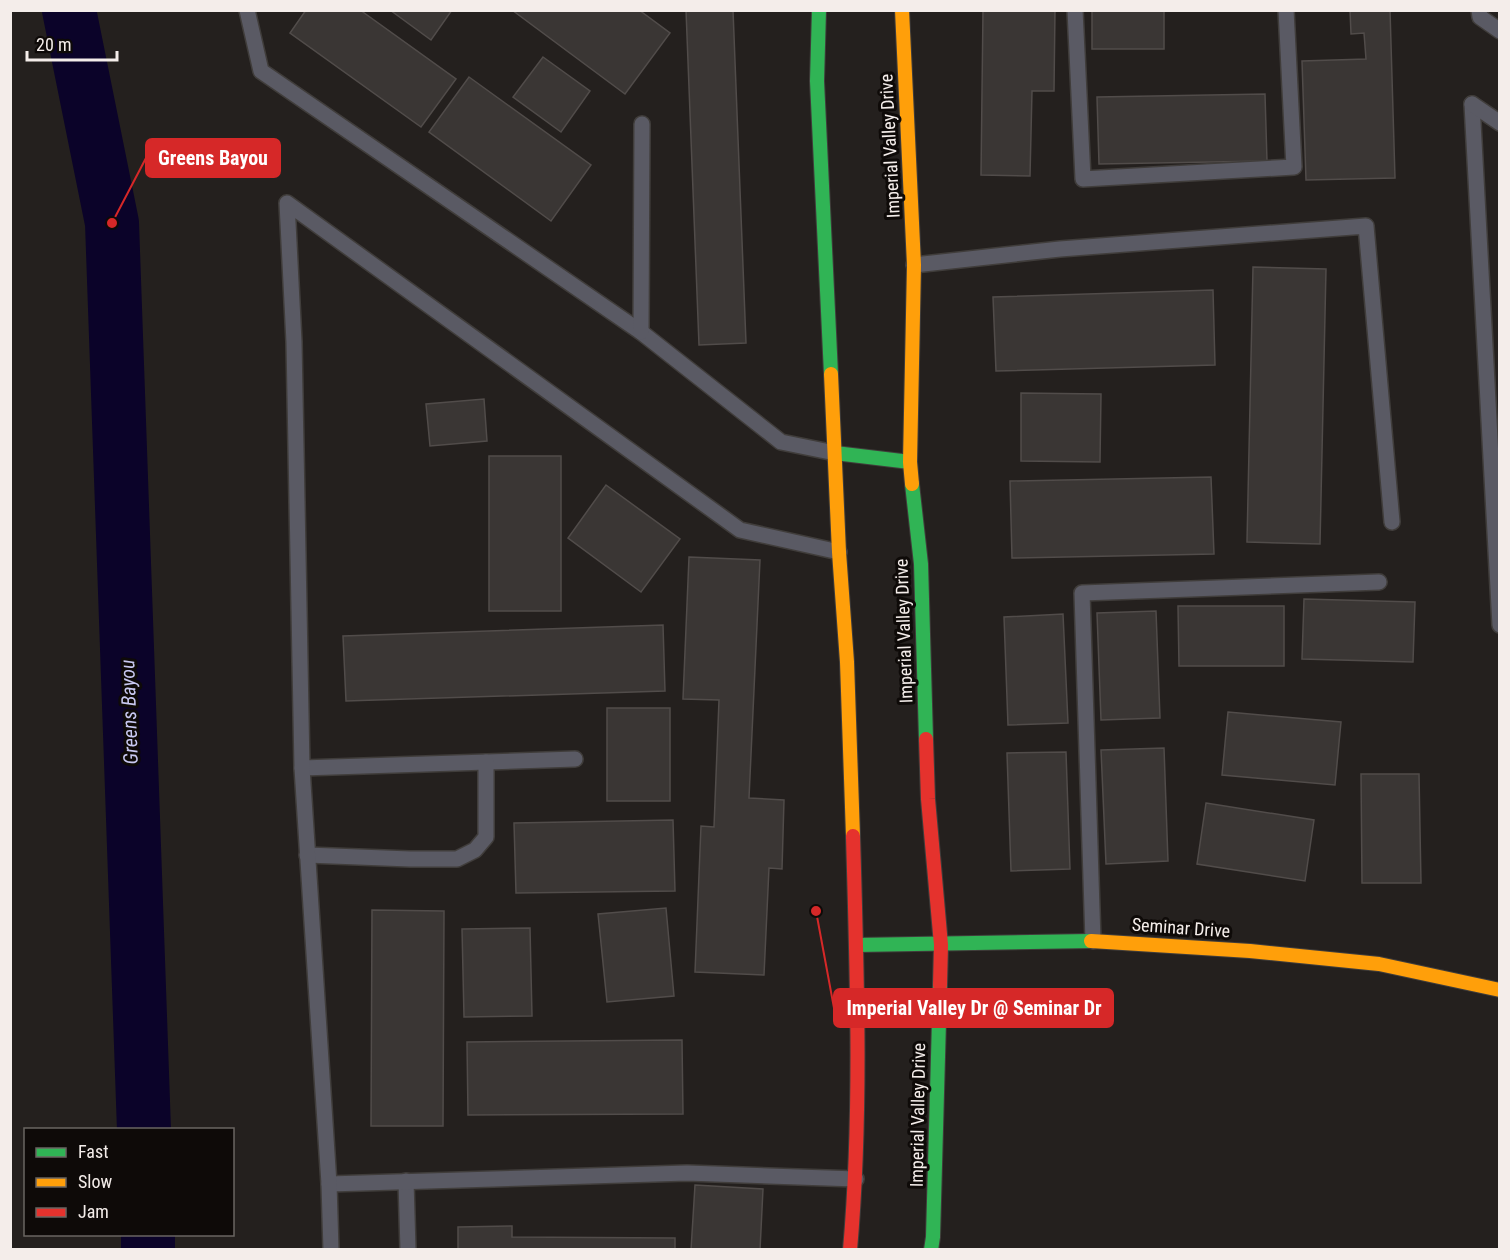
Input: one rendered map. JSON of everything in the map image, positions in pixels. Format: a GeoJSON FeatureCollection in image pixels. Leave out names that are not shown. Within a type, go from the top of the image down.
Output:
{"type":"FeatureCollection","features":[{"type":"Feature","properties":{"kind":"main road"},"geometry":{"type":"LineString","coordinates":[[819,10],[817,81],[839,552],[847,662],[856,945],[856,1179],[850,1250]]}},
{"type":"Feature","properties":{"kind":"main road","name":"Imperial Valley Drive"},"geometry":{"type":"LineString","coordinates":[[902,10],[914,265],[910,462],[921,564],[928,799],[940,945],[931,1250]]}},
{"type":"Feature","properties":{"kind":"main road"},"geometry":{"type":"LineString","coordinates":[[835,453],[910,462]]}},
{"type":"Feature","properties":{"kind":"main road","name":"Seminar Drive"},"geometry":{"type":"LineString","coordinates":[[856,945],[1093,941],[1250,951],[1379,964],[1500,990]]}},
{"type":"Feature","properties":{"kind":"lane"},"geometry":{"type":"LineString","coordinates":[[247,10],[261,70],[641,332],[781,442],[835,453]]}},
{"type":"Feature","properties":{"kind":"lane"},"geometry":{"type":"LineString","coordinates":[[1075,10],[1083,179],[1294,167],[1286,10]]}},
{"type":"Feature","properties":{"kind":"lane"},"geometry":{"type":"LineString","coordinates":[[1479,10],[1480,17],[1500,31]]}},
{"type":"Feature","properties":{"kind":"lane"},"geometry":{"type":"LineString","coordinates":[[1500,123],[1472,104],[1500,625]]}},
{"type":"Feature","properties":{"kind":"lane"},"geometry":{"type":"LineString","coordinates":[[641,332],[642,124]]}},
{"type":"Feature","properties":{"kind":"lane"},"geometry":{"type":"LineString","coordinates":[[331,1250],[329,1184],[302,768],[294,342],[287,202],[740,530],[839,552]]}},
{"type":"Feature","properties":{"kind":"lane"},"geometry":{"type":"LineString","coordinates":[[914,265],[1060,249],[1366,226],[1392,522]]}},
{"type":"Feature","properties":{"kind":"lane"},"geometry":{"type":"LineString","coordinates":[[1093,941],[1082,593],[1379,582]]}},
{"type":"Feature","properties":{"kind":"lane"},"geometry":{"type":"LineString","coordinates":[[302,768],[575,759]]}},
{"type":"Feature","properties":{"kind":"lane"},"geometry":{"type":"LineString","coordinates":[[307,855],[410,859],[457,858],[475,850],[486,837],[486,762]]}},
{"type":"Feature","properties":{"kind":"lane"},"geometry":{"type":"LineString","coordinates":[[329,1184],[687,1173],[856,1179]]}},
{"type":"Feature","properties":{"kind":"lane"},"geometry":{"type":"LineString","coordinates":[[406,1181],[408,1250]]}},
{"type":"Feature","properties":{"kind":"building"},"geometry":{"type":"Polygon","coordinates":[[[306,10],[360,10],[456,79],[421,127],[290,33],[306,10]]]}},
{"type":"Feature","properties":{"kind":"building"},"geometry":{"type":"Polygon","coordinates":[[[390,10],[452,10],[431,40],[390,10]]]}},
{"type":"Feature","properties":{"kind":"building"},"geometry":{"type":"Polygon","coordinates":[[[512,10],[639,10],[670,33],[625,94],[512,10]]]}},
{"type":"Feature","properties":{"kind":"building"},"geometry":{"type":"Polygon","coordinates":[[[686,10],[733,10],[746,343],[699,345],[686,10]]]}},
{"type":"Feature","properties":{"kind":"building"},"geometry":{"type":"Polygon","coordinates":[[[983,10],[1055,10],[1054,91],[1032,91],[1030,176],[981,175],[983,10]]]}},
{"type":"Feature","properties":{"kind":"building"},"geometry":{"type":"Polygon","coordinates":[[[1092,10],[1164,10],[1164,49],[1092,49],[1092,10]]]}},
{"type":"Feature","properties":{"kind":"building"},"geometry":{"type":"Polygon","coordinates":[[[1350,10],[1390,10],[1395,178],[1306,180],[1302,61],[1366,59],[1364,33],[1351,34],[1350,10]]]}},
{"type":"Feature","properties":{"kind":"building"},"geometry":{"type":"Polygon","coordinates":[[[543,57],[590,91],[561,132],[513,97],[543,57]]]}},
{"type":"Feature","properties":{"kind":"building"},"geometry":{"type":"Polygon","coordinates":[[[469,77],[591,165],[551,221],[429,132],[469,77]]]}},
{"type":"Feature","properties":{"kind":"building"},"geometry":{"type":"Polygon","coordinates":[[[1265,94],[1267,161],[1099,164],[1097,97],[1265,94]]]}},
{"type":"Feature","properties":{"kind":"building"},"geometry":{"type":"Polygon","coordinates":[[[1253,267],[1326,269],[1320,544],[1247,542],[1253,267]]]}},
{"type":"Feature","properties":{"kind":"building"},"geometry":{"type":"Polygon","coordinates":[[[1213,290],[1215,365],[996,371],[993,297],[1213,290]]]}},
{"type":"Feature","properties":{"kind":"building"},"geometry":{"type":"Polygon","coordinates":[[[1021,393],[1101,394],[1100,462],[1021,461],[1021,393]]]}},
{"type":"Feature","properties":{"kind":"building"},"geometry":{"type":"Polygon","coordinates":[[[484,399],[487,441],[430,446],[426,404],[484,399]]]}},
{"type":"Feature","properties":{"kind":"building"},"geometry":{"type":"Polygon","coordinates":[[[489,456],[561,456],[561,611],[489,611],[489,456]]]}},
{"type":"Feature","properties":{"kind":"building"},"geometry":{"type":"Polygon","coordinates":[[[1211,477],[1214,554],[1012,558],[1010,481],[1211,477]]]}},
{"type":"Feature","properties":{"kind":"building"},"geometry":{"type":"Polygon","coordinates":[[[606,485],[680,539],[641,592],[568,538],[606,485]]]}},
{"type":"Feature","properties":{"kind":"building"},"geometry":{"type":"Polygon","coordinates":[[[689,557],[760,560],[749,798],[784,800],[782,869],[769,868],[764,975],[695,972],[701,826],[714,827],[719,700],[683,699],[689,557]]]}},
{"type":"Feature","properties":{"kind":"building"},"geometry":{"type":"Polygon","coordinates":[[[1304,599],[1415,602],[1413,662],[1302,659],[1304,599]]]}},
{"type":"Feature","properties":{"kind":"building"},"geometry":{"type":"Polygon","coordinates":[[[1178,606],[1284,606],[1284,666],[1179,666],[1178,606]]]}},
{"type":"Feature","properties":{"kind":"building"},"geometry":{"type":"Polygon","coordinates":[[[1156,611],[1160,718],[1101,720],[1097,613],[1156,611]]]}},
{"type":"Feature","properties":{"kind":"building"},"geometry":{"type":"Polygon","coordinates":[[[1063,614],[1068,723],[1008,725],[1004,617],[1063,614]]]}},
{"type":"Feature","properties":{"kind":"building"},"geometry":{"type":"Polygon","coordinates":[[[663,625],[665,691],[346,701],[343,636],[663,625]]]}},
{"type":"Feature","properties":{"kind":"building"},"geometry":{"type":"Polygon","coordinates":[[[607,708],[670,708],[670,801],[607,801],[607,708]]]}},
{"type":"Feature","properties":{"kind":"building"},"geometry":{"type":"Polygon","coordinates":[[[1228,712],[1341,722],[1335,785],[1222,775],[1228,712]]]}},
{"type":"Feature","properties":{"kind":"building"},"geometry":{"type":"Polygon","coordinates":[[[1164,748],[1168,861],[1106,864],[1101,750],[1164,748]]]}},
{"type":"Feature","properties":{"kind":"building"},"geometry":{"type":"Polygon","coordinates":[[[1066,752],[1070,869],[1011,871],[1007,753],[1066,752]]]}},
{"type":"Feature","properties":{"kind":"building"},"geometry":{"type":"Polygon","coordinates":[[[1361,774],[1419,774],[1421,883],[1362,883],[1361,774]]]}},
{"type":"Feature","properties":{"kind":"building"},"geometry":{"type":"Polygon","coordinates":[[[1206,803],[1314,820],[1305,881],[1197,864],[1206,803]]]}},
{"type":"Feature","properties":{"kind":"building"},"geometry":{"type":"Polygon","coordinates":[[[673,820],[675,891],[516,893],[514,823],[673,820]]]}},
{"type":"Feature","properties":{"kind":"building"},"geometry":{"type":"Polygon","coordinates":[[[666,908],[674,996],[607,1002],[598,914],[666,908]]]}},
{"type":"Feature","properties":{"kind":"building"},"geometry":{"type":"Polygon","coordinates":[[[372,910],[444,911],[443,1126],[371,1126],[372,910]]]}},
{"type":"Feature","properties":{"kind":"building"},"geometry":{"type":"Polygon","coordinates":[[[530,928],[532,1016],[464,1017],[462,929],[530,928]]]}},
{"type":"Feature","properties":{"kind":"building"},"geometry":{"type":"Polygon","coordinates":[[[682,1040],[683,1114],[468,1115],[467,1042],[682,1040]]]}},
{"type":"Feature","properties":{"kind":"building"},"geometry":{"type":"Polygon","coordinates":[[[695,1185],[763,1189],[760,1250],[691,1250],[695,1185]]]}},
{"type":"Feature","properties":{"kind":"building"},"geometry":{"type":"Polygon","coordinates":[[[512,1226],[512,1237],[675,1238],[675,1250],[458,1250],[458,1227],[512,1226]]]}},
{"type":"Feature","properties":{"kind":"waterway","name":"Greens Bayou"},"geometry":{"type":"LineString","coordinates":[[69,10],[112,223],[144,1128]]}},
{"type":"Feature","properties":{"kind":"waterway","name":"Greens Bayou"},"geometry":{"type":"LineString","coordinates":[[148,1236],[148,1250]]}},
{"type":"Feature","properties":{"kind":"traffic: fast"},"geometry":{"type":"LineString","coordinates":[[819,10],[817,81],[831,374]]}},
{"type":"Feature","properties":{"kind":"traffic: fast"},"geometry":{"type":"LineString","coordinates":[[835,453],[910,462]]}},
{"type":"Feature","properties":{"kind":"traffic: fast"},"geometry":{"type":"LineString","coordinates":[[912,484],[921,564],[926,739]]}},
{"type":"Feature","properties":{"kind":"traffic: fast"},"geometry":{"type":"LineString","coordinates":[[856,945],[1091,941]]}},
{"type":"Feature","properties":{"kind":"traffic: fast"},"geometry":{"type":"LineString","coordinates":[[931,1250],[940,985]]}},
{"type":"Feature","properties":{"kind":"traffic: slow"},"geometry":{"type":"LineString","coordinates":[[902,10],[914,265],[910,462],[912,484]]}},
{"type":"Feature","properties":{"kind":"traffic: slow"},"geometry":{"type":"LineString","coordinates":[[831,374],[839,552],[847,662],[853,836]]}},
{"type":"Feature","properties":{"kind":"traffic: slow"},"geometry":{"type":"LineString","coordinates":[[1091,941],[1250,951],[1379,964],[1500,990]]}},
{"type":"Feature","properties":{"kind":"traffic: jam"},"geometry":{"type":"LineString","coordinates":[[926,739],[928,799],[941,945],[940,985]]}},
{"type":"Feature","properties":{"kind":"traffic: jam"},"geometry":{"type":"LineString","coordinates":[[850,1250],[857,1095],[853,836]]}},
{"type":"Feature","properties":{"kind":"place","name":"Greens Bayou"},"geometry":{"type":"Point","coordinates":[112,223]}},
{"type":"Feature","properties":{"kind":"place","name":"Imperial Valley Dr @ Seminar Dr"},"geometry":{"type":"Point","coordinates":[816,911]}}]}
